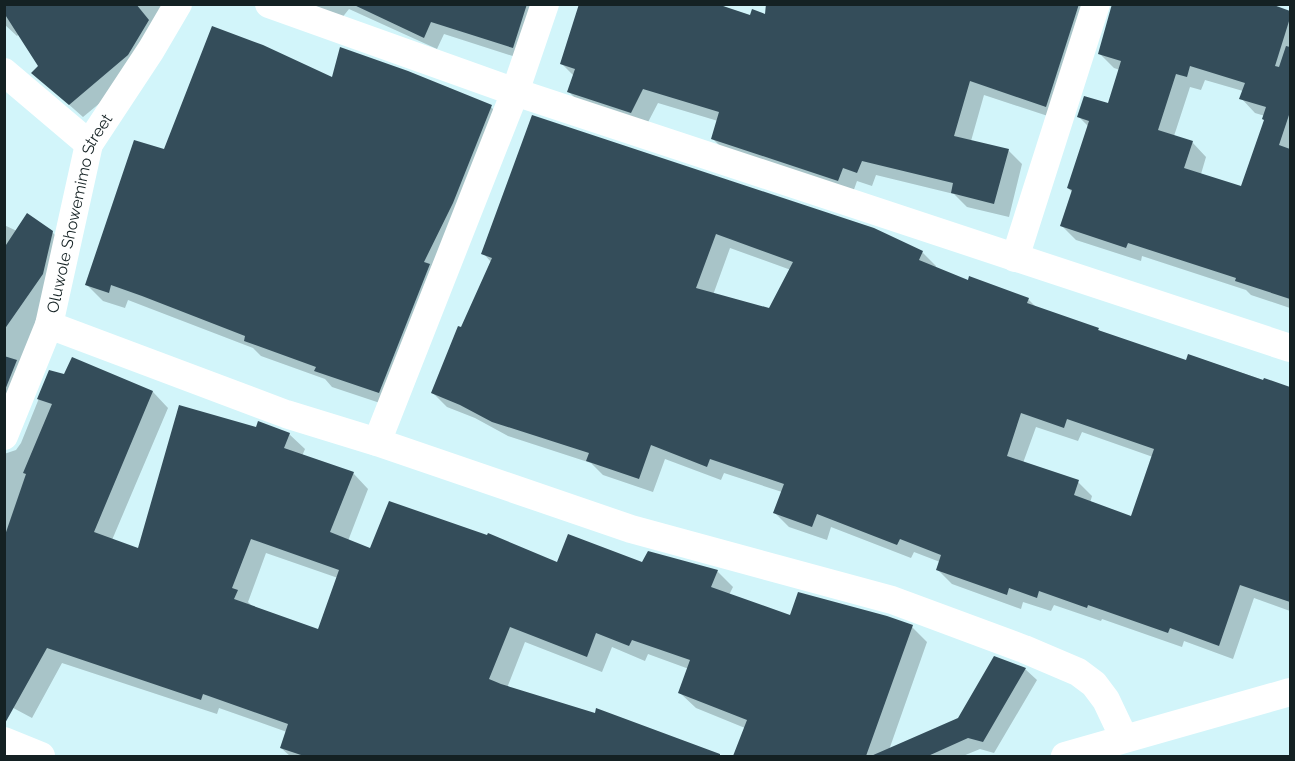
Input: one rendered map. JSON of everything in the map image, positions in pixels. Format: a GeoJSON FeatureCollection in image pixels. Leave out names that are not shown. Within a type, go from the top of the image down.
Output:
{"type":"FeatureCollection","features":[{"type":"Feature","properties":{"kind":"street","name":"Oluwole Showemimo Street"},"geometry":{"type":"LineString","coordinates":[[4,436],[49,325],[90,144],[178,4]]}},
{"type":"Feature","properties":{"kind":"street"},"geometry":{"type":"LineString","coordinates":[[269,4],[515,92],[1290,348]]}},
{"type":"Feature","properties":{"kind":"street"},"geometry":{"type":"LineString","coordinates":[[378,442],[515,92],[544,4]]}},
{"type":"Feature","properties":{"kind":"street"},"geometry":{"type":"LineString","coordinates":[[1015,258],[1096,4]]}},
{"type":"Feature","properties":{"kind":"street"},"geometry":{"type":"LineString","coordinates":[[4,72],[90,144]]}},
{"type":"Feature","properties":{"kind":"street"},"geometry":{"type":"LineString","coordinates":[[49,325],[286,414],[378,442],[632,529],[892,600],[1024,649],[1078,672],[1094,684],[1106,700],[1124,738]]}},
{"type":"Feature","properties":{"kind":"street"},"geometry":{"type":"LineString","coordinates":[[1065,756],[1290,692]]}},
{"type":"Feature","properties":{"kind":"street"},"geometry":{"type":"LineString","coordinates":[[4,741],[41,756]]}},
{"type":"Feature","properties":{"kind":"building"},"geometry":{"type":"Polygon","coordinates":[[[4,4],[136,4],[149,20],[128,55],[69,105],[31,73],[38,66],[4,13],[4,4]]]}},
{"type":"Feature","properties":{"kind":"building"},"geometry":{"type":"Polygon","coordinates":[[[352,4],[527,4],[513,48],[431,22],[424,38],[352,4]]]}},
{"type":"Feature","properties":{"kind":"building"},"geometry":{"type":"Polygon","coordinates":[[[579,4],[717,4],[750,15],[752,9],[765,14],[766,4],[1079,4],[1046,107],[970,81],[954,136],[1009,149],[994,204],[951,193],[953,183],[862,161],[857,173],[843,168],[838,181],[711,139],[719,112],[643,89],[631,113],[567,92],[575,69],[560,64],[579,4]]]}},
{"type":"Feature","properties":{"kind":"building"},"geometry":{"type":"Polygon","coordinates":[[[1112,4],[1271,4],[1290,11],[1290,18],[1275,66],[1279,67],[1286,46],[1290,47],[1290,115],[1279,145],[1290,149],[1290,299],[1235,281],[1236,278],[1128,243],[1126,248],[1060,226],[1072,190],[1067,188],[1089,121],[1077,117],[1084,96],[1108,103],[1121,61],[1098,54],[1112,4]],[[1190,66],[1187,77],[1176,74],[1158,130],[1193,141],[1184,168],[1241,186],[1264,120],[1262,119],[1266,107],[1239,99],[1245,83],[1190,66]]]}},
{"type":"Feature","properties":{"kind":"building"},"geometry":{"type":"Polygon","coordinates":[[[212,26],[263,45],[332,77],[340,47],[408,71],[492,105],[453,203],[424,262],[430,264],[379,393],[314,371],[316,367],[244,341],[245,336],[142,296],[111,285],[109,293],[85,285],[134,140],[164,149],[212,26]]]}},
{"type":"Feature","properties":{"kind":"building"},"geometry":{"type":"Polygon","coordinates":[[[532,115],[874,228],[923,251],[919,260],[968,280],[969,276],[1029,298],[1027,303],[1099,328],[1098,330],[1186,360],[1188,354],[1290,387],[1290,602],[1240,585],[1219,646],[1170,628],[1168,633],[1088,605],[1087,608],[1039,591],[1037,598],[1009,588],[1007,595],[936,570],[941,555],[900,539],[897,545],[817,514],[812,527],[773,513],[784,484],[710,459],[707,467],[651,445],[639,479],[586,461],[589,453],[492,422],[431,393],[458,326],[461,327],[492,258],[481,254],[532,115]],[[716,234],[696,288],[769,308],[793,262],[716,234]],[[1021,413],[1007,456],[1079,480],[1074,495],[1131,516],[1154,449],[1067,419],[1064,428],[1021,413]]]}},
{"type":"Feature","properties":{"kind":"building"},"geometry":{"type":"Polygon","coordinates":[[[27,213],[53,231],[43,274],[4,330],[4,248],[27,213]]]}},
{"type":"Feature","properties":{"kind":"building"},"geometry":{"type":"Polygon","coordinates":[[[4,356],[17,360],[5,390],[4,389],[4,356]]]}},
{"type":"Feature","properties":{"kind":"building"},"geometry":{"type":"Polygon","coordinates":[[[72,357],[153,391],[94,532],[138,548],[179,405],[256,427],[258,421],[290,433],[284,448],[354,472],[330,532],[370,548],[389,501],[487,535],[488,533],[557,562],[568,534],[642,562],[648,551],[718,570],[711,587],[790,615],[798,592],[913,625],[866,756],[733,756],[747,720],[678,693],[690,660],[632,640],[629,646],[596,633],[587,657],[510,627],[489,679],[595,713],[596,708],[720,754],[720,756],[304,756],[280,748],[288,724],[203,694],[201,700],[47,648],[4,725],[4,538],[26,474],[23,473],[52,404],[37,399],[49,370],[64,374],[72,357]],[[251,539],[232,588],[238,590],[234,599],[318,629],[339,570],[251,539]]]}},
{"type":"Feature","properties":{"kind":"building"},"geometry":{"type":"Polygon","coordinates":[[[994,656],[1026,668],[983,742],[968,738],[928,756],[871,756],[958,718],[994,656]]]}}]}
